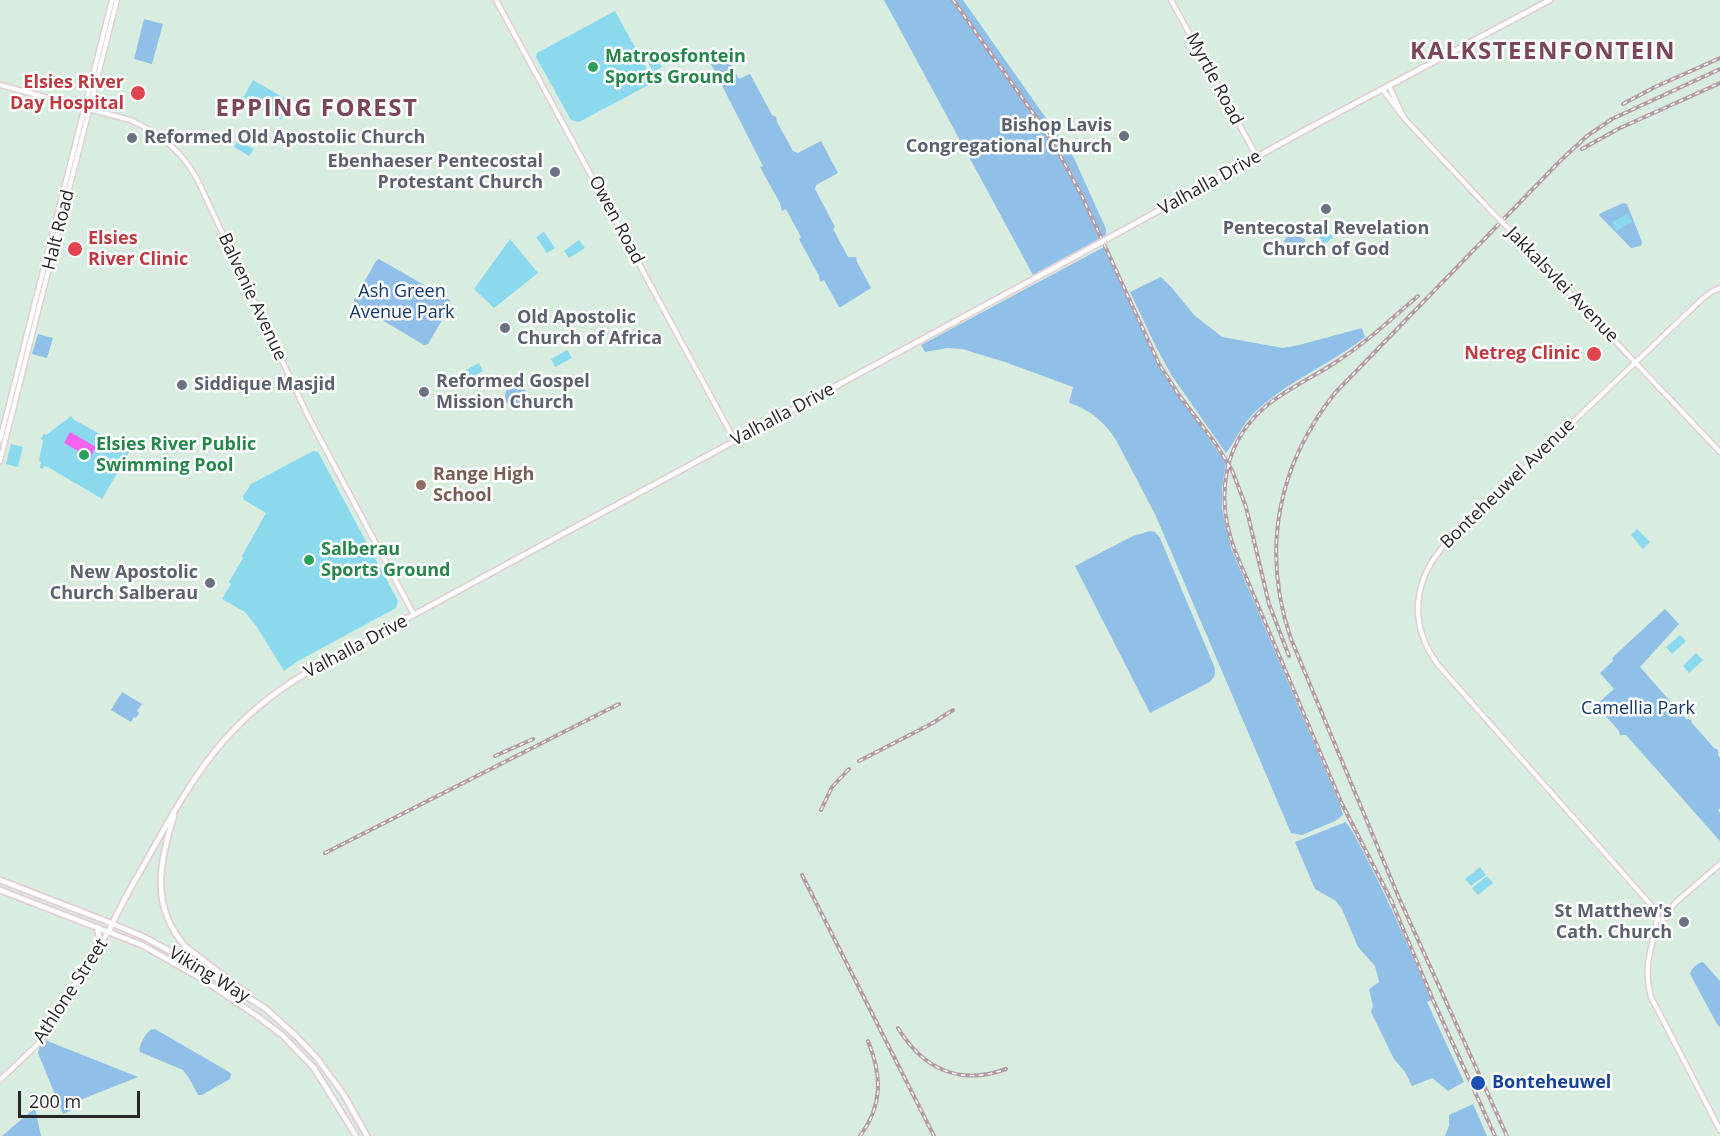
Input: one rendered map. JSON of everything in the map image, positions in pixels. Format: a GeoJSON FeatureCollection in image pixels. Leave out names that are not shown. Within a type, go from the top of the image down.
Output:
{"type":"FeatureCollection","features":[{"type":"Feature","properties":{"kind":"main road","name":"Valhalla Drive"},"geometry":{"type":"LineString","coordinates":[[109,931],[181,799],[200,769],[224,739],[249,714],[295,679],[1550,0]]}},
{"type":"Feature","properties":{"kind":"main road"},"geometry":{"type":"LineString","coordinates":[[181,799],[164,850],[160,873],[160,891],[166,915],[178,938],[192,953],[234,982],[265,1008]]}},
{"type":"Feature","properties":{"kind":"main road","name":"Viking Way"},"geometry":{"type":"LineString","coordinates":[[0,880],[112,923],[172,952],[265,1008],[317,1058],[344,1095],[367,1136]]}},
{"type":"Feature","properties":{"kind":"main road","name":"Viking Way"},"geometry":{"type":"LineString","coordinates":[[0,890],[142,945],[175,962],[272,1026],[314,1068],[356,1136]]}},
{"type":"Feature","properties":{"kind":"main road"},"geometry":{"type":"LineString","coordinates":[[95,948],[99,938],[97,927]]}},
{"type":"Feature","properties":{"kind":"street","name":"Halt Road"},"geometry":{"type":"LineString","coordinates":[[0,461],[112,0]]}},
{"type":"Feature","properties":{"kind":"street","name":"Halt Road"},"geometry":{"type":"LineString","coordinates":[[0,440],[117,0]]}},
{"type":"Feature","properties":{"kind":"street","name":"Owen Road"},"geometry":{"type":"LineString","coordinates":[[496,0],[735,441]]}},
{"type":"Feature","properties":{"kind":"street","name":"Myrtle Road"},"geometry":{"type":"LineString","coordinates":[[1171,0],[1257,158]]}},
{"type":"Feature","properties":{"kind":"street","name":"Balvenie Avenue"},"geometry":{"type":"LineString","coordinates":[[0,85],[130,120],[156,133],[177,151],[192,169],[309,418],[414,615]]}},
{"type":"Feature","properties":{"kind":"street","name":"Jakkalsvlei Avenue"},"geometry":{"type":"LineString","coordinates":[[1389,86],[1404,118]]}},
{"type":"Feature","properties":{"kind":"street","name":"Jakkalsvlei Avenue"},"geometry":{"type":"LineString","coordinates":[[1383,90],[1404,118],[1720,452]]}},
{"type":"Feature","properties":{"kind":"street","name":"Bonteheuwel Avenue"},"geometry":{"type":"LineString","coordinates":[[1661,914],[1438,666],[1423,638],[1418,612],[1419,597],[1430,562],[1437,552],[1706,296],[1720,288]]}},
{"type":"Feature","properties":{"kind":"street"},"geometry":{"type":"LineString","coordinates":[[1720,864],[1661,914],[1647,966],[1648,985],[1653,1001],[1720,1130]]}},
{"type":"Feature","properties":{"kind":"street","name":"Athlone Street"},"geometry":{"type":"LineString","coordinates":[[0,1080],[45,1036],[95,948],[109,931]]}},
{"type":"Feature","properties":{"kind":"green space"},"geometry":{"type":"Polygon","coordinates":[[[884,0],[963,0],[1074,158],[1106,229],[1106,235],[1033,275],[884,0]]]}},
{"type":"Feature","properties":{"kind":"green space"},"geometry":{"type":"Polygon","coordinates":[[[144,19],[163,24],[152,64],[134,59],[144,19]]]}},
{"type":"Feature","properties":{"kind":"green space"},"geometry":{"type":"Polygon","coordinates":[[[725,54],[739,79],[750,74],[793,151],[798,153],[821,141],[838,173],[816,185],[815,189],[848,257],[856,257],[871,288],[841,307],[824,280],[820,282],[799,239],[801,237],[786,209],[782,211],[760,167],[763,166],[710,62],[725,54]]]}},
{"type":"Feature","properties":{"kind":"green space"},"geometry":{"type":"Polygon","coordinates":[[[1623,203],[1627,204],[1642,242],[1641,246],[1631,248],[1599,215],[1623,203]]]}},
{"type":"Feature","properties":{"kind":"green space"},"geometry":{"type":"Polygon","coordinates":[[[1287,237],[1300,237],[1305,239],[1305,242],[1303,245],[1285,244],[1287,237]]]}},
{"type":"Feature","properties":{"kind":"green space"},"geometry":{"type":"Polygon","coordinates":[[[1104,247],[1165,376],[1226,463],[1222,488],[1222,509],[1231,548],[1343,815],[1335,821],[1302,835],[1291,833],[1155,514],[1112,433],[1090,413],[1069,403],[1073,387],[962,349],[947,348],[925,352],[921,345],[1104,247]]]}},
{"type":"Feature","properties":{"kind":"green space","name":"Ash Green Avenue Park"},"geometry":{"type":"Polygon","coordinates":[[[379,259],[450,300],[451,305],[428,344],[424,345],[355,304],[354,300],[379,259]]]}},
{"type":"Feature","properties":{"kind":"green space"},"geometry":{"type":"Polygon","coordinates":[[[1161,277],[1194,315],[1222,337],[1283,348],[1362,328],[1365,337],[1279,392],[1249,418],[1226,453],[1172,376],[1130,292],[1161,277]]]}},
{"type":"Feature","properties":{"kind":"green space"},"geometry":{"type":"Polygon","coordinates":[[[38,334],[53,338],[47,358],[32,354],[38,334]]]}},
{"type":"Feature","properties":{"kind":"green space"},"geometry":{"type":"Polygon","coordinates":[[[512,385],[520,385],[527,392],[527,400],[520,407],[512,407],[505,400],[505,392],[512,385]]]}},
{"type":"Feature","properties":{"kind":"green space"},"geometry":{"type":"Polygon","coordinates":[[[1150,531],[1155,532],[1160,538],[1215,671],[1214,678],[1208,683],[1150,713],[1075,566],[1133,536],[1150,531]]]}},
{"type":"Feature","properties":{"kind":"green space","name":"Camellia Park"},"geometry":{"type":"Polygon","coordinates":[[[1665,609],[1679,624],[1640,667],[1686,719],[1691,720],[1718,750],[1720,758],[1720,808],[1718,810],[1720,813],[1720,841],[1626,735],[1620,735],[1596,705],[1614,689],[1600,673],[1613,661],[1612,658],[1665,609]]]}},
{"type":"Feature","properties":{"kind":"green space"},"geometry":{"type":"Polygon","coordinates":[[[122,692],[142,704],[137,711],[139,713],[136,718],[134,717],[131,722],[111,710],[122,692]]]}},
{"type":"Feature","properties":{"kind":"green space"},"geometry":{"type":"Polygon","coordinates":[[[1346,822],[1395,916],[1431,1000],[1427,1002],[1464,1082],[1448,1091],[1432,1078],[1412,1086],[1405,1072],[1394,1059],[1371,1012],[1373,1006],[1369,989],[1379,982],[1375,966],[1358,947],[1342,909],[1336,901],[1315,889],[1295,842],[1346,822]]]}},
{"type":"Feature","properties":{"kind":"green space"},"geometry":{"type":"Polygon","coordinates":[[[1703,962],[1720,981],[1720,1027],[1690,974],[1695,966],[1703,962]]]}},
{"type":"Feature","properties":{"kind":"green space"},"geometry":{"type":"Polygon","coordinates":[[[152,1029],[229,1072],[230,1079],[198,1095],[183,1070],[140,1052],[143,1039],[152,1029]]]}},
{"type":"Feature","properties":{"kind":"green space"},"geometry":{"type":"Polygon","coordinates":[[[45,1040],[138,1077],[75,1102],[70,1111],[63,1114],[38,1053],[45,1040]]]}},
{"type":"Feature","properties":{"kind":"green space"},"geometry":{"type":"Polygon","coordinates":[[[1473,1104],[1487,1136],[1445,1136],[1449,1126],[1449,1115],[1473,1104]]]}},
{"type":"Feature","properties":{"kind":"green space"},"geometry":{"type":"Polygon","coordinates":[[[35,1108],[41,1136],[2,1136],[35,1108]]]}},
{"type":"Feature","properties":{"kind":"shaded area","name":"Matroosfontein Sports Ground"},"geometry":{"type":"Polygon","coordinates":[[[615,11],[654,82],[579,122],[571,120],[536,57],[537,53],[615,11]]]}},
{"type":"Feature","properties":{"kind":"shaded area"},"geometry":{"type":"Polygon","coordinates":[[[652,49],[662,67],[653,72],[643,53],[652,49]]]}},
{"type":"Feature","properties":{"kind":"shaded area"},"geometry":{"type":"Polygon","coordinates":[[[253,80],[291,102],[281,120],[243,98],[253,80]]]}},
{"type":"Feature","properties":{"kind":"shaded area"},"geometry":{"type":"Polygon","coordinates":[[[238,140],[254,149],[249,156],[234,147],[238,140]]]}},
{"type":"Feature","properties":{"kind":"shaded area"},"geometry":{"type":"Polygon","coordinates":[[[1628,214],[1632,222],[1616,231],[1612,222],[1628,214]]]}},
{"type":"Feature","properties":{"kind":"shaded area"},"geometry":{"type":"Polygon","coordinates":[[[1326,230],[1333,237],[1319,250],[1313,243],[1326,230]]]}},
{"type":"Feature","properties":{"kind":"shaded area"},"geometry":{"type":"Polygon","coordinates":[[[544,232],[555,248],[547,253],[536,237],[544,232]]]}},
{"type":"Feature","properties":{"kind":"shaded area"},"geometry":{"type":"Polygon","coordinates":[[[510,239],[538,273],[494,308],[474,289],[510,239]]]}},
{"type":"Feature","properties":{"kind":"shaded area"},"geometry":{"type":"Polygon","coordinates":[[[579,240],[585,248],[569,258],[564,251],[579,240]]]}},
{"type":"Feature","properties":{"kind":"shaded area"},"geometry":{"type":"Polygon","coordinates":[[[567,350],[572,358],[555,367],[551,359],[567,350]]]}},
{"type":"Feature","properties":{"kind":"shaded area"},"geometry":{"type":"Polygon","coordinates":[[[479,363],[483,371],[467,380],[462,372],[479,363]]]}},
{"type":"Feature","properties":{"kind":"shaded area","name":"Elsies River Public Swimming Pool"},"geometry":{"type":"Polygon","coordinates":[[[71,416],[130,451],[102,499],[48,467],[40,468],[43,440],[41,439],[44,434],[46,435],[71,416]]]}},
{"type":"Feature","properties":{"kind":"shaded area"},"geometry":{"type":"Polygon","coordinates":[[[70,432],[96,447],[90,458],[64,443],[70,432]]]}},
{"type":"Feature","properties":{"kind":"shaded area"},"geometry":{"type":"Polygon","coordinates":[[[11,444],[23,447],[18,467],[6,464],[11,444]]]}},
{"type":"Feature","properties":{"kind":"shaded area","name":"Salberau Sports Ground"},"geometry":{"type":"Polygon","coordinates":[[[313,451],[318,452],[398,601],[396,608],[298,661],[284,671],[245,612],[222,599],[266,513],[244,500],[243,496],[251,484],[313,451]]]}},
{"type":"Feature","properties":{"kind":"shaded area"},"geometry":{"type":"Polygon","coordinates":[[[1637,529],[1650,542],[1643,549],[1631,535],[1637,529]]]}},
{"type":"Feature","properties":{"kind":"shaded area"},"geometry":{"type":"Polygon","coordinates":[[[1680,635],[1686,641],[1672,654],[1666,647],[1680,635]]]}},
{"type":"Feature","properties":{"kind":"shaded area"},"geometry":{"type":"Polygon","coordinates":[[[1696,653],[1703,660],[1689,673],[1683,666],[1696,653]]]}},
{"type":"Feature","properties":{"kind":"shaded area"},"geometry":{"type":"Polygon","coordinates":[[[1480,867],[1486,875],[1471,886],[1465,879],[1480,867]]]}},
{"type":"Feature","properties":{"kind":"shaded area"},"geometry":{"type":"Polygon","coordinates":[[[1487,876],[1493,883],[1478,895],[1472,888],[1487,876]]]}},
{"type":"Feature","properties":{"kind":"railway"},"geometry":{"type":"LineString","coordinates":[[953,0],[1040,123],[1061,157],[1082,196],[1159,364],[1232,470],[1246,507],[1269,604],[1289,656]]}},
{"type":"Feature","properties":{"kind":"railway"},"geometry":{"type":"LineString","coordinates":[[1623,104],[1720,58]]}},
{"type":"Feature","properties":{"kind":"railway"},"geometry":{"type":"LineString","coordinates":[[1507,1136],[1399,898],[1291,639],[1282,606],[1277,574],[1276,542],[1280,510],[1299,450],[1315,421],[1335,393],[1561,160],[1587,136],[1612,119],[1720,69]]}},
{"type":"Feature","properties":{"kind":"railway"},"geometry":{"type":"LineString","coordinates":[[1582,149],[1618,129],[1720,83]]}},
{"type":"Feature","properties":{"kind":"railway"},"geometry":{"type":"LineString","coordinates":[[1392,902],[1341,802],[1235,551],[1225,511],[1225,491],[1227,471],[1233,452],[1241,434],[1254,418],[1278,397],[1358,347],[1418,296]]}},
{"type":"Feature","properties":{"kind":"railway"},"geometry":{"type":"LineString","coordinates":[[325,853],[619,704]]}},
{"type":"Feature","properties":{"kind":"railway"},"geometry":{"type":"LineString","coordinates":[[859,761],[931,724],[953,710]]}},
{"type":"Feature","properties":{"kind":"railway"},"geometry":{"type":"LineString","coordinates":[[495,756],[533,739]]}},
{"type":"Feature","properties":{"kind":"railway"},"geometry":{"type":"LineString","coordinates":[[821,810],[832,787],[849,769]]}},
{"type":"Feature","properties":{"kind":"railway"},"geometry":{"type":"LineString","coordinates":[[802,875],[934,1136]]}},
{"type":"Feature","properties":{"kind":"railway"},"geometry":{"type":"LineString","coordinates":[[1391,900],[1433,1000],[1495,1136]]}},
{"type":"Feature","properties":{"kind":"railway"},"geometry":{"type":"LineString","coordinates":[[898,1028],[919,1054],[944,1070],[973,1076],[1006,1069]]}},
{"type":"Feature","properties":{"kind":"railway"},"geometry":{"type":"LineString","coordinates":[[860,1136],[873,1113],[878,1090],[876,1066],[868,1041]]}},
{"type":"Feature","properties":{"kind":"place","name":"Matroosfontein Sports Ground"},"geometry":{"type":"Point","coordinates":[593,67]}},
{"type":"Feature","properties":{"kind":"place","name":"Elsies River Day Hospital"},"geometry":{"type":"Point","coordinates":[138,93]}},
{"type":"Feature","properties":{"kind":"place","name":"Bishop Lavis Congregational Church"},"geometry":{"type":"Point","coordinates":[1124,136]}},
{"type":"Feature","properties":{"kind":"place","name":"Reformed Old Apostolic Church"},"geometry":{"type":"Point","coordinates":[132,138]}},
{"type":"Feature","properties":{"kind":"place","name":"Ebenhaeser Pentecostal Protestant Church"},"geometry":{"type":"Point","coordinates":[555,172]}},
{"type":"Feature","properties":{"kind":"place","name":"Pentecostal Revelation Church of God"},"geometry":{"type":"Point","coordinates":[1326,209]}},
{"type":"Feature","properties":{"kind":"place","name":"Elsies River Clinic"},"geometry":{"type":"Point","coordinates":[75,249]}},
{"type":"Feature","properties":{"kind":"place","name":"Old Apostolic Church of Africa"},"geometry":{"type":"Point","coordinates":[505,328]}},
{"type":"Feature","properties":{"kind":"place","name":"Netreg Clinic"},"geometry":{"type":"Point","coordinates":[1594,354]}},
{"type":"Feature","properties":{"kind":"place","name":"Siddique Masjid"},"geometry":{"type":"Point","coordinates":[182,385]}},
{"type":"Feature","properties":{"kind":"place","name":"Reformed Gospel Mission Church"},"geometry":{"type":"Point","coordinates":[424,392]}},
{"type":"Feature","properties":{"kind":"place","name":"Elsies River Public Swimming Pool"},"geometry":{"type":"Point","coordinates":[84,455]}},
{"type":"Feature","properties":{"kind":"place","name":"Range High School"},"geometry":{"type":"Point","coordinates":[421,485]}},
{"type":"Feature","properties":{"kind":"place","name":"Salberau Sports Ground"},"geometry":{"type":"Point","coordinates":[309,560]}},
{"type":"Feature","properties":{"kind":"place","name":"New Apostolic Church Salberau"},"geometry":{"type":"Point","coordinates":[210,583]}},
{"type":"Feature","properties":{"kind":"place","name":"St Matthew's Cath. Church"},"geometry":{"type":"Point","coordinates":[1684,922]}},
{"type":"Feature","properties":{"kind":"place","name":"Bonteheuwel"},"geometry":{"type":"Point","coordinates":[1478,1083]}},
{"type":"Feature","properties":{"kind":"district","name":"KALKSTEENFONTEIN"},"geometry":{"type":"Point","coordinates":[1543,52]}},
{"type":"Feature","properties":{"kind":"district","name":"EPPING FOREST"},"geometry":{"type":"Point","coordinates":[317,109]}}]}
